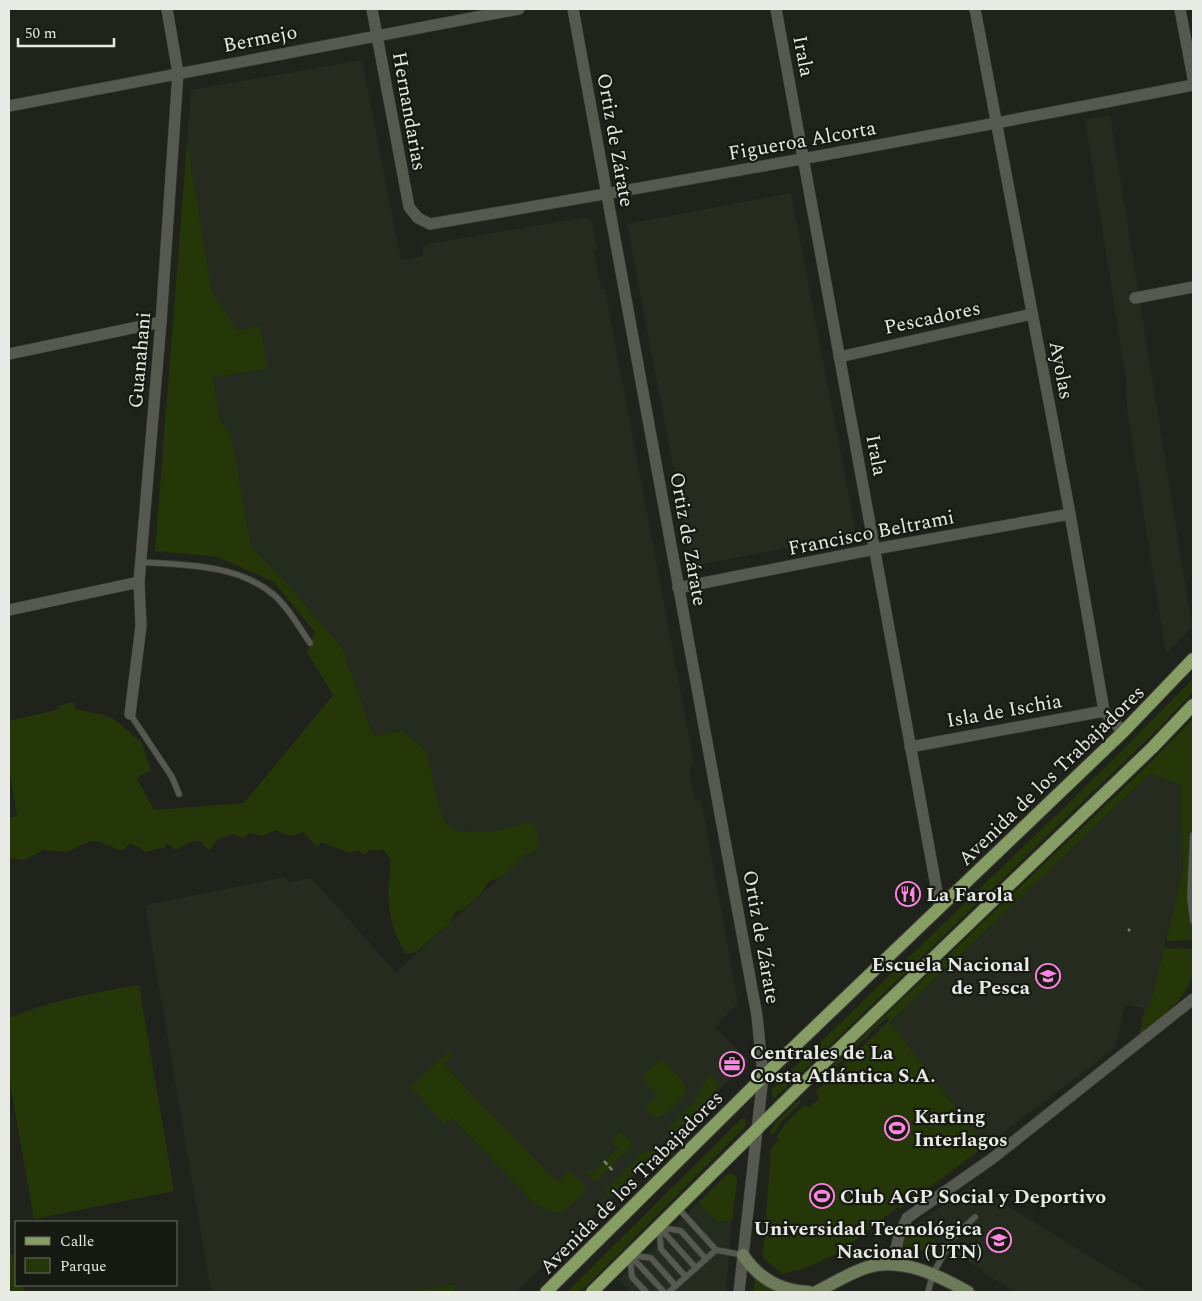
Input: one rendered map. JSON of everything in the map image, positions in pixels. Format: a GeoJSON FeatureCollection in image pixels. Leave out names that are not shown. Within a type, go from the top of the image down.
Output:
{"type":"FeatureCollection","features":[{"type":"Feature","properties":{"kind":"main road","name":"Avenida de los Trabajadores"},"geometry":{"type":"LineString","coordinates":[[546,1292],[763,1076],[1123,732],[1193,659]]}},
{"type":"Feature","properties":{"kind":"main road"},"geometry":{"type":"LineString","coordinates":[[592,1292],[1152,748],[1193,705]]}},
{"type":"Feature","properties":{"kind":"main road"},"geometry":{"type":"LineString","coordinates":[[743,1255],[754,1270],[770,1282],[796,1292],[809,1292]]}},
{"type":"Feature","properties":{"kind":"main road"},"geometry":{"type":"LineString","coordinates":[[816,1292],[867,1267],[892,1264],[908,1266],[933,1274],[968,1292]]}},
{"type":"Feature","properties":{"kind":"street","name":"Guanahani"},"geometry":{"type":"LineString","coordinates":[[130,714],[141,626],[140,562],[161,322],[178,73],[167,9]]}},
{"type":"Feature","properties":{"kind":"street","name":"Hernandarias"},"geometry":{"type":"LineString","coordinates":[[372,9],[409,207],[418,218]]}},
{"type":"Feature","properties":{"kind":"street","name":"Bermejo"},"geometry":{"type":"LineString","coordinates":[[9,106],[519,9]]}},
{"type":"Feature","properties":{"kind":"street","name":"Ortiz de Zárate"},"geometry":{"type":"LineString","coordinates":[[572,9],[757,1016],[763,1076],[739,1292]]}},
{"type":"Feature","properties":{"kind":"street","name":"Irala"},"geometry":{"type":"LineString","coordinates":[[776,9],[805,158],[839,357],[940,908]]}},
{"type":"Feature","properties":{"kind":"street","name":"Ayolas"},"geometry":{"type":"LineString","coordinates":[[975,9],[1070,514],[1104,711]]}},
{"type":"Feature","properties":{"kind":"street"},"geometry":{"type":"LineString","coordinates":[[1180,9],[1193,78]]}},
{"type":"Feature","properties":{"kind":"street","name":"Figueroa Alcorta"},"geometry":{"type":"LineString","coordinates":[[418,218],[430,224],[607,194],[1193,85]]}},
{"type":"Feature","properties":{"kind":"street"},"geometry":{"type":"LineString","coordinates":[[1135,298],[1193,287]]}},
{"type":"Feature","properties":{"kind":"street","name":"Pescadores"},"geometry":{"type":"LineString","coordinates":[[839,357],[1032,314]]}},
{"type":"Feature","properties":{"kind":"street"},"geometry":{"type":"LineString","coordinates":[[9,354],[161,322]]}},
{"type":"Feature","properties":{"kind":"street","name":"Francisco Beltrami"},"geometry":{"type":"LineString","coordinates":[[678,588],[875,549],[1070,514]]}},
{"type":"Feature","properties":{"kind":"street"},"geometry":{"type":"LineString","coordinates":[[9,610],[139,582]]}},
{"type":"Feature","properties":{"kind":"street"},"geometry":{"type":"LineString","coordinates":[[1104,711],[1123,732]]}},
{"type":"Feature","properties":{"kind":"street","name":"Isla de Ischia"},"geometry":{"type":"LineString","coordinates":[[910,746],[1104,711]]}},
{"type":"Feature","properties":{"kind":"street"},"geometry":{"type":"LineString","coordinates":[[892,1264],[899,1236],[908,1218],[993,1158],[1193,999]]}},
{"type":"Feature","properties":{"kind":"lane"},"geometry":{"type":"LineString","coordinates":[[140,562],[213,568],[261,586],[274,594],[310,643]]}},
{"type":"Feature","properties":{"kind":"lane"},"geometry":{"type":"LineString","coordinates":[[130,714],[167,769],[179,794]]}},
{"type":"Feature","properties":{"kind":"lane"},"geometry":{"type":"LineString","coordinates":[[1193,835],[1190,897],[1193,921]]}},
{"type":"Feature","properties":{"kind":"lane"},"geometry":{"type":"LineString","coordinates":[[678,1208],[716,1250],[743,1255]]}},
{"type":"Feature","properties":{"kind":"lane"},"geometry":{"type":"LineString","coordinates":[[954,1238],[975,1216]]}},
{"type":"Feature","properties":{"kind":"lane"},"geometry":{"type":"LineString","coordinates":[[659,1227],[681,1231],[706,1259]]}},
{"type":"Feature","properties":{"kind":"lane"},"geometry":{"type":"LineString","coordinates":[[659,1227],[696,1268]]}},
{"type":"Feature","properties":{"kind":"lane"},"geometry":{"type":"LineString","coordinates":[[659,1227],[661,1249],[686,1277]]}},
{"type":"Feature","properties":{"kind":"lane"},"geometry":{"type":"LineString","coordinates":[[928,1292],[933,1274],[948,1246]]}},
{"type":"Feature","properties":{"kind":"lane"},"geometry":{"type":"LineString","coordinates":[[669,1292],[716,1250]]}},
{"type":"Feature","properties":{"kind":"lane"},"geometry":{"type":"LineString","coordinates":[[630,1255],[651,1258],[676,1286]]}},
{"type":"Feature","properties":{"kind":"lane"},"geometry":{"type":"LineString","coordinates":[[630,1255],[632,1276],[646,1292]]}},
{"type":"Feature","properties":{"kind":"lane"},"geometry":{"type":"LineString","coordinates":[[630,1255],[664,1292]]}},
{"type":"Feature","properties":{"kind":"path"},"geometry":{"type":"LineString","coordinates":[[604,1162],[614,1172]]}},
{"type":"Feature","properties":{"kind":"shaded area"},"geometry":{"type":"Polygon","coordinates":[[[362,60],[401,260],[423,256],[422,245],[587,217],[592,221],[597,248],[594,252],[601,288],[605,290],[694,763],[689,770],[695,800],[701,799],[738,1003],[715,1027],[749,1061],[672,1137],[670,1136],[654,1152],[656,1154],[517,1292],[455,1292],[453,1284],[411,1292],[211,1292],[145,905],[286,877],[288,883],[311,878],[396,972],[526,854],[534,852],[539,844],[536,832],[528,823],[495,831],[459,832],[441,822],[403,731],[373,735],[343,649],[291,588],[251,546],[231,434],[220,421],[213,377],[268,368],[238,331],[212,292],[187,143],[191,90],[362,60]]]}},
{"type":"Feature","properties":{"kind":"shaded area"},"geometry":{"type":"Polygon","coordinates":[[[1110,115],[1192,627],[1166,654],[1127,409],[1126,380],[1085,119],[1110,115]]]}},
{"type":"Feature","properties":{"kind":"shaded area"},"geometry":{"type":"Polygon","coordinates":[[[791,193],[855,528],[849,536],[698,565],[691,561],[627,224],[791,193]]]}},
{"type":"Feature","properties":{"kind":"shaded area","name":"Escuela Nacional de Pesca"},"geometry":{"type":"Polygon","coordinates":[[[1150,774],[1181,785],[1183,870],[1149,1009],[1125,1005],[1115,1048],[985,1146],[890,1022],[1150,774]]]}},
{"type":"Feature","properties":{"kind":"shaded area","name":"Universidad Tecnológica Nacional (UTN)"},"geometry":{"type":"Polygon","coordinates":[[[972,1184],[1148,1292],[1014,1292],[914,1226],[972,1184]]]}},
{"type":"Feature","properties":{"kind":"shaded area"},"geometry":{"type":"Polygon","coordinates":[[[698,1203],[717,1221],[732,1221],[726,1292],[630,1292],[619,1280],[698,1203]]]}},
{"type":"Feature","properties":{"kind":"green space"},"geometry":{"type":"Polygon","coordinates":[[[187,143],[212,292],[238,331],[260,326],[268,369],[213,377],[220,421],[231,434],[251,546],[291,588],[343,649],[373,735],[403,731],[427,752],[436,796],[444,822],[459,832],[495,831],[528,823],[535,824],[540,844],[534,852],[526,854],[504,876],[489,881],[482,893],[460,911],[456,911],[450,923],[416,952],[406,954],[399,943],[391,920],[389,886],[391,860],[383,849],[380,851],[370,850],[365,854],[357,850],[349,853],[322,842],[317,847],[303,832],[289,835],[276,830],[263,836],[250,833],[243,838],[232,834],[216,841],[210,850],[201,841],[190,842],[176,850],[168,844],[164,848],[146,852],[131,843],[123,850],[119,850],[101,842],[90,841],[67,852],[44,850],[25,860],[9,858],[9,818],[17,816],[9,768],[9,721],[59,709],[59,706],[73,702],[75,709],[104,715],[115,720],[142,743],[151,770],[137,778],[154,810],[244,803],[333,695],[307,652],[315,632],[274,582],[218,557],[155,551],[187,143]]]}},
{"type":"Feature","properties":{"kind":"green space"},"geometry":{"type":"Polygon","coordinates":[[[1193,679],[1193,692],[1157,730],[775,1098],[772,1096],[772,1089],[1106,767],[1193,679]]]}},
{"type":"Feature","properties":{"kind":"green space"},"geometry":{"type":"Polygon","coordinates":[[[1193,719],[1193,940],[1166,941],[1183,870],[1181,785],[1150,774],[890,1022],[985,1146],[900,1209],[898,1207],[841,1252],[806,1268],[782,1274],[763,1258],[771,1148],[779,1140],[777,1137],[784,1125],[804,1105],[808,1108],[819,1099],[816,1091],[889,1021],[887,1017],[816,1086],[816,1083],[833,1065],[1146,767],[1193,719]]]}},
{"type":"Feature","properties":{"kind":"green space"},"geometry":{"type":"Polygon","coordinates":[[[1164,948],[1193,949],[1193,973],[1185,992],[1171,1008],[1139,1035],[1145,1008],[1149,1009],[1164,948]]]}},
{"type":"Feature","properties":{"kind":"green space"},"geometry":{"type":"Polygon","coordinates":[[[139,985],[174,1191],[34,1219],[9,1078],[9,1018],[41,1006],[89,994],[139,985]]]}},
{"type":"Feature","properties":{"kind":"green space"},"geometry":{"type":"Polygon","coordinates":[[[449,1051],[452,1055],[443,1064],[557,1182],[570,1170],[586,1188],[586,1191],[563,1212],[552,1212],[534,1203],[452,1118],[445,1124],[410,1087],[449,1051]]]}},
{"type":"Feature","properties":{"kind":"green space"},"geometry":{"type":"Polygon","coordinates":[[[661,1058],[682,1080],[686,1090],[675,1106],[666,1114],[656,1117],[645,1108],[658,1096],[641,1078],[661,1058]]]}},
{"type":"Feature","properties":{"kind":"green space"},"geometry":{"type":"Polygon","coordinates":[[[709,1075],[720,1086],[671,1136],[669,1128],[694,1102],[709,1075]]]}},
{"type":"Feature","properties":{"kind":"green space"},"geometry":{"type":"Polygon","coordinates":[[[799,1100],[801,1102],[781,1122],[773,1135],[769,1132],[777,1121],[799,1100]]]}},
{"type":"Feature","properties":{"kind":"green space"},"geometry":{"type":"Polygon","coordinates":[[[744,1118],[747,1121],[745,1127],[580,1292],[567,1292],[741,1119],[744,1118]]]}},
{"type":"Feature","properties":{"kind":"green space"},"geometry":{"type":"Polygon","coordinates":[[[621,1131],[631,1142],[631,1147],[595,1181],[586,1172],[588,1170],[592,1173],[618,1148],[611,1141],[621,1131]]]}},
{"type":"Feature","properties":{"kind":"green space"},"geometry":{"type":"Polygon","coordinates":[[[649,1150],[654,1152],[610,1197],[606,1193],[607,1188],[644,1152],[649,1150]]]}},
{"type":"Feature","properties":{"kind":"green space"},"geometry":{"type":"Polygon","coordinates":[[[730,1173],[736,1176],[737,1181],[732,1221],[717,1221],[698,1203],[730,1173]]]}},
{"type":"Feature","properties":{"kind":"green space"},"geometry":{"type":"Polygon","coordinates":[[[914,1226],[939,1243],[931,1253],[902,1245],[914,1226]]]}},
{"type":"Feature","properties":{"kind":"green space"},"geometry":{"type":"Polygon","coordinates":[[[9,1250],[15,1260],[15,1286],[22,1286],[25,1292],[9,1292],[9,1250]]]}},
{"type":"Feature","properties":{"kind":"green space"},"geometry":{"type":"Polygon","coordinates":[[[755,1278],[764,1285],[778,1292],[753,1292],[755,1278]]]}},
{"type":"Feature","properties":{"kind":"green space"},"geometry":{"type":"Polygon","coordinates":[[[454,1284],[455,1292],[411,1292],[454,1284]]]}},
{"type":"Feature","properties":{"kind":"place","name":"La Farola"},"geometry":{"type":"Point","coordinates":[908,894]}},
{"type":"Feature","properties":{"kind":"place","name":"Escuela Nacional de Pesca"},"geometry":{"type":"Point","coordinates":[1048,976]}},
{"type":"Feature","properties":{"kind":"place","name":"Centrales de La Costa Atlántica S.A."},"geometry":{"type":"Point","coordinates":[732,1064]}},
{"type":"Feature","properties":{"kind":"place","name":"Karting Interlagos"},"geometry":{"type":"Point","coordinates":[897,1128]}},
{"type":"Feature","properties":{"kind":"place","name":"Club AGP Social y Deportivo"},"geometry":{"type":"Point","coordinates":[822,1196]}},
{"type":"Feature","properties":{"kind":"place","name":"Universidad Tecnológica Nacional (UTN)"},"geometry":{"type":"Point","coordinates":[999,1240]}}]}
